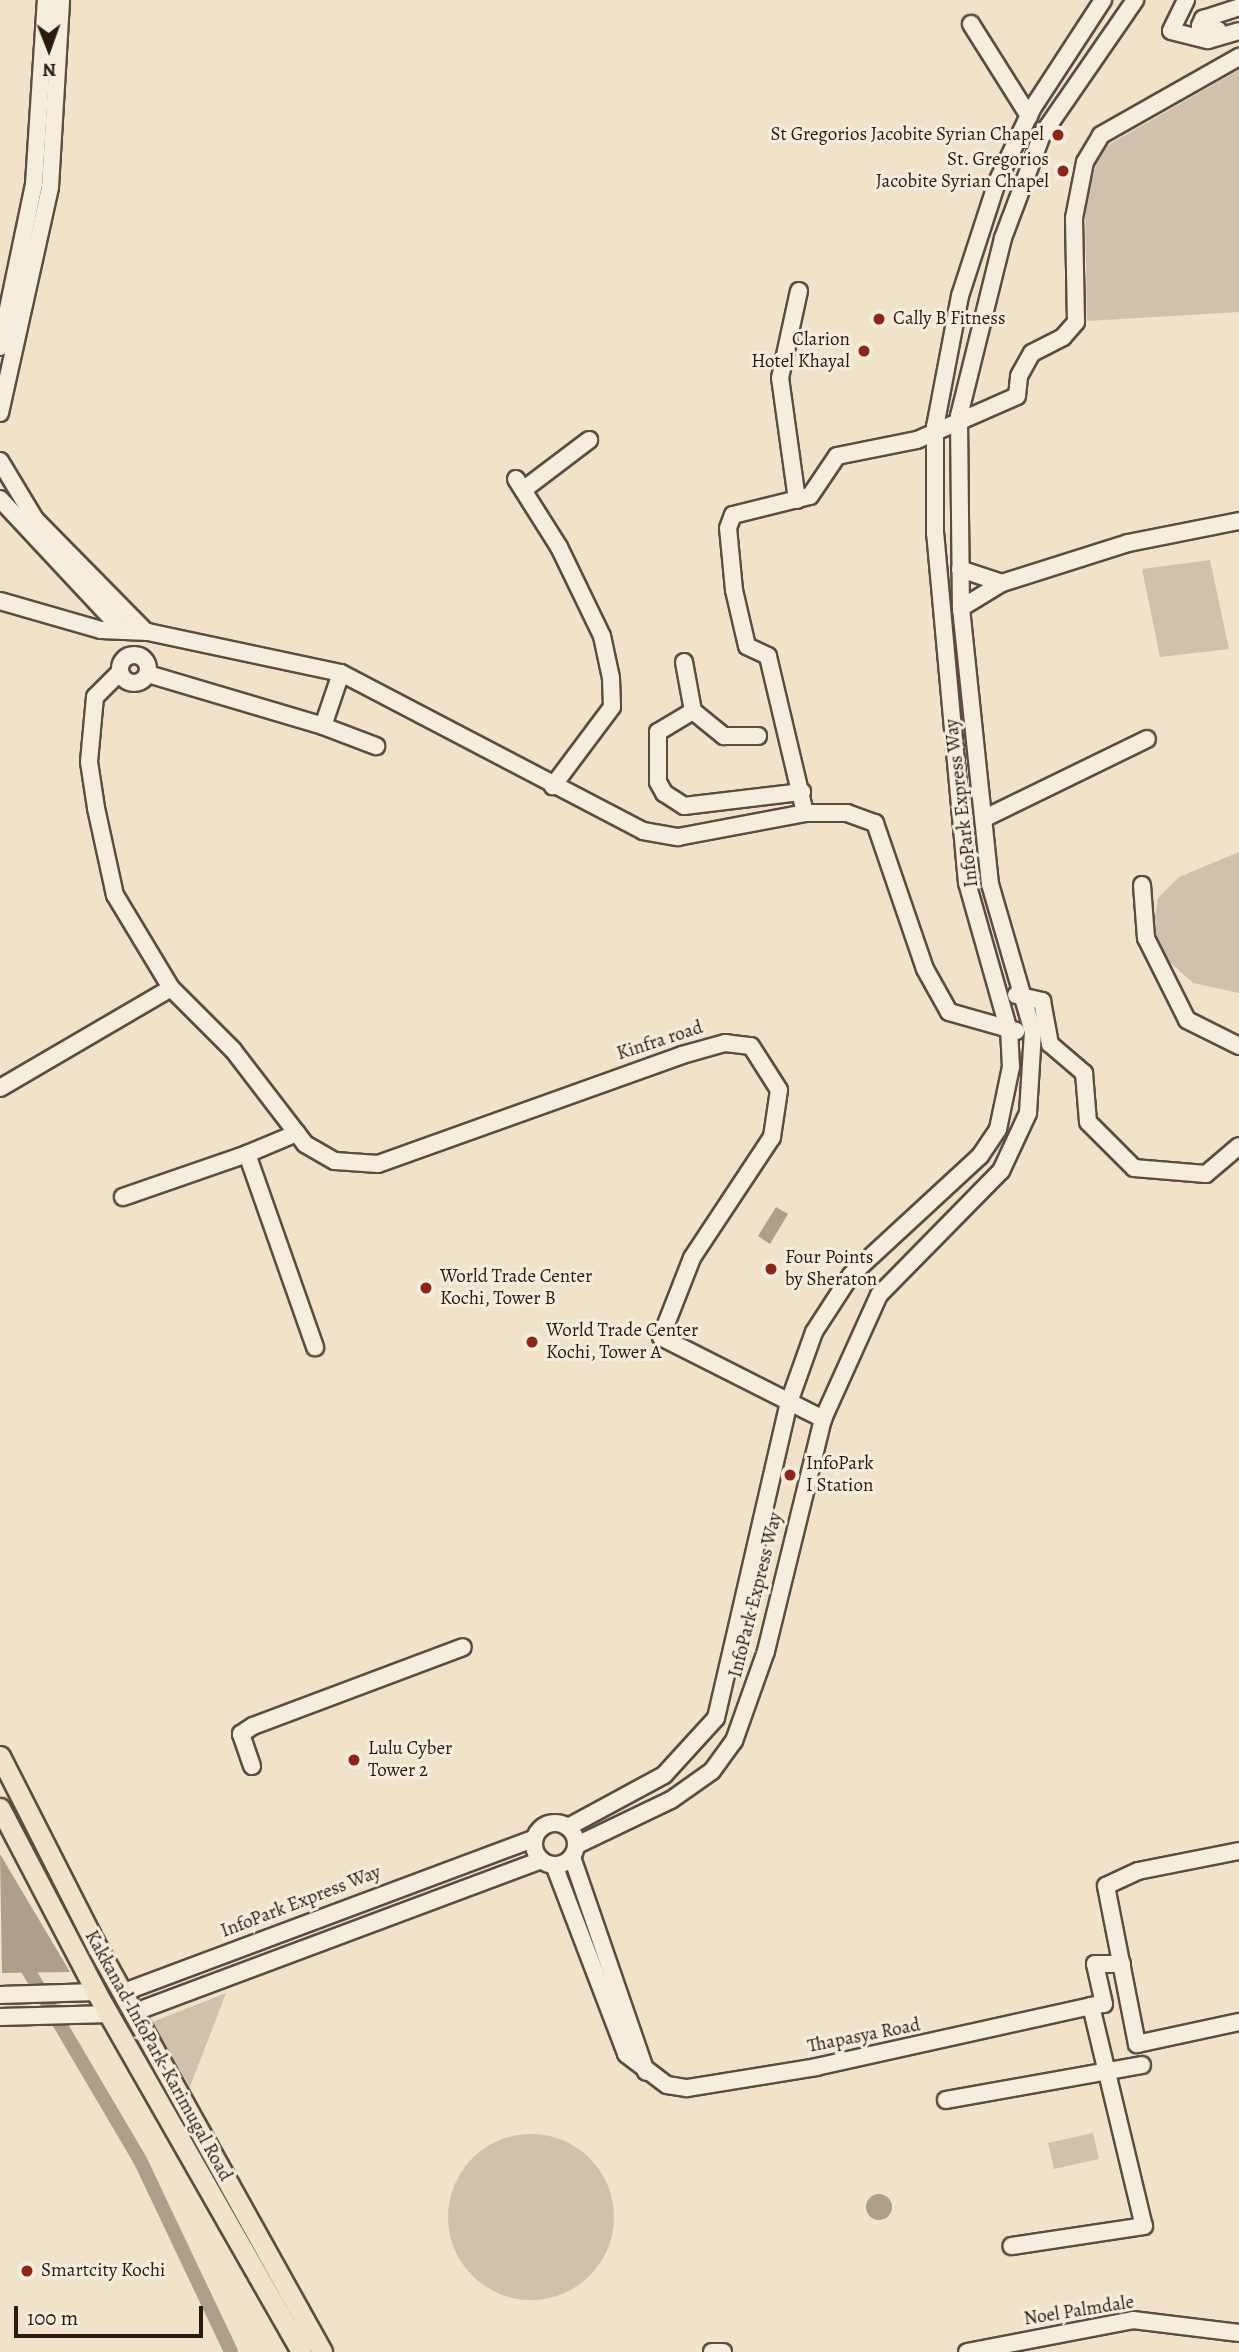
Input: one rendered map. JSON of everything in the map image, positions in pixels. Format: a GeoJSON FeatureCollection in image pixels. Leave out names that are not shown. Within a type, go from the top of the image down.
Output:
{"type":"FeatureCollection","features":[{"type":"Feature","properties":{"kind":"main road","name":"Kakkanad-InfoPark-Karimugal Road"},"geometry":{"type":"LineString","coordinates":[[0,1756],[124,1992],[322,2352]]}},
{"type":"Feature","properties":{"kind":"main road","name":"Kakkanad-InfoPark-Karimugal Road"},"geometry":{"type":"LineString","coordinates":[[0,1808],[87,1992],[110,2014],[301,2352]]}},
{"type":"Feature","properties":{"kind":"street"},"geometry":{"type":"LineString","coordinates":[[0,347],[34,184],[46,0]]}},
{"type":"Feature","properties":{"kind":"street"},"geometry":{"type":"LineString","coordinates":[[0,413],[50,187],[61,0]]}},
{"type":"Feature","properties":{"kind":"street","name":"InfoPark Express Way"},"geometry":{"type":"LineString","coordinates":[[124,1992],[534,1839],[545,1825],[568,1827],[664,1775],[716,1718],[788,1405],[814,1332],[851,1275],[980,1156],[998,1129],[1011,1067],[1009,1031],[1003,995],[967,883],[935,534],[935,427],[960,296],[997,182],[1029,116],[1103,0]]}},
{"type":"Feature","properties":{"kind":"street","name":"InfoPark Express Way"},"geometry":{"type":"LineString","coordinates":[[548,1863],[671,1800],[712,1771],[734,1741],[766,1651],[823,1419],[886,1284],[1001,1171],[1017,1144],[1034,1070],[1033,1032],[990,884],[961,608],[959,416],[1003,238],[1042,135],[1135,0]]}},
{"type":"Feature","properties":{"kind":"street"},"geometry":{"type":"LineString","coordinates":[[1186,0],[1171,31],[1208,40],[1239,32]]}},
{"type":"Feature","properties":{"kind":"street"},"geometry":{"type":"LineString","coordinates":[[1239,7],[1203,19],[1200,26],[1207,33],[1239,22]]}},
{"type":"Feature","properties":{"kind":"street"},"geometry":{"type":"LineString","coordinates":[[971,24],[1029,116]]}},
{"type":"Feature","properties":{"kind":"street"},"geometry":{"type":"LineString","coordinates":[[805,813],[768,656],[747,646],[728,528],[740,509],[810,496],[837,456],[917,440],[935,427],[959,416],[1017,396],[1018,376],[1032,352],[1063,337],[1076,322],[1074,218],[1084,162],[1101,135],[1239,57]]}},
{"type":"Feature","properties":{"kind":"street"},"geometry":{"type":"LineString","coordinates":[[797,500],[780,378],[799,291]]}},
{"type":"Feature","properties":{"kind":"street"},"geometry":{"type":"LineString","coordinates":[[553,786],[612,708],[611,678],[602,636],[519,485],[589,440]]}},
{"type":"Feature","properties":{"kind":"street"},"geometry":{"type":"LineString","coordinates":[[0,461],[35,519],[147,632]]}},
{"type":"Feature","properties":{"kind":"street"},"geometry":{"type":"LineString","coordinates":[[0,499],[124,631],[133,655],[146,660],[148,674]]}},
{"type":"Feature","properties":{"kind":"street"},"geometry":{"type":"LineString","coordinates":[[961,608],[1003,583],[1128,543],[1239,520]]}},
{"type":"Feature","properties":{"kind":"street"},"geometry":{"type":"LineString","coordinates":[[960,569],[1003,583]]}},
{"type":"Feature","properties":{"kind":"street"},"geometry":{"type":"LineString","coordinates":[[0,601],[124,631],[147,632],[341,673],[621,824],[678,837],[805,813],[847,813],[876,823],[925,969],[949,1012],[1009,1031],[1033,1032]]}},
{"type":"Feature","properties":{"kind":"street"},"geometry":{"type":"LineString","coordinates":[[123,1197],[247,1154],[297,1133],[233,1050],[171,988],[115,895],[89,762],[95,697],[120,673],[133,655]]}},
{"type":"Feature","properties":{"kind":"street"},"geometry":{"type":"LineString","coordinates":[[684,662],[693,711],[724,736],[758,736]]}},
{"type":"Feature","properties":{"kind":"street"},"geometry":{"type":"LineString","coordinates":[[120,673],[133,684],[148,674]]}},
{"type":"Feature","properties":{"kind":"street"},"geometry":{"type":"LineString","coordinates":[[323,726],[341,673]]}},
{"type":"Feature","properties":{"kind":"street"},"geometry":{"type":"LineString","coordinates":[[148,674],[323,726],[376,746]]}},
{"type":"Feature","properties":{"kind":"street"},"geometry":{"type":"LineString","coordinates":[[693,711],[658,732],[658,782],[664,793],[684,806],[802,792]]}},
{"type":"Feature","properties":{"kind":"street"},"geometry":{"type":"LineString","coordinates":[[985,818],[1147,740]]}},
{"type":"Feature","properties":{"kind":"street"},"geometry":{"type":"LineString","coordinates":[[1142,885],[1146,938],[1187,1020],[1239,1046]]}},
{"type":"Feature","properties":{"kind":"street"},"geometry":{"type":"LineString","coordinates":[[0,1088],[171,988]]}},
{"type":"Feature","properties":{"kind":"street"},"geometry":{"type":"LineString","coordinates":[[1003,995],[1024,995],[1042,1001],[1054,1051],[1084,1073],[1088,1122],[1134,1168],[1206,1174],[1239,1146]]}},
{"type":"Feature","properties":{"kind":"street","name":"Kinfra road"},"geometry":{"type":"LineString","coordinates":[[297,1133],[335,1161],[378,1164],[682,1055],[725,1043],[751,1046],[779,1090],[772,1137],[692,1258],[660,1337],[788,1405]]}},
{"type":"Feature","properties":{"kind":"street"},"geometry":{"type":"LineString","coordinates":[[247,1154],[315,1347]]}},
{"type":"Feature","properties":{"kind":"street"},"geometry":{"type":"LineString","coordinates":[[788,1405],[823,1419]]}},
{"type":"Feature","properties":{"kind":"street"},"geometry":{"type":"LineString","coordinates":[[252,1766],[241,1734],[253,1726],[463,1647]]}},
{"type":"Feature","properties":{"kind":"street"},"geometry":{"type":"LineString","coordinates":[[568,1827],[642,2046],[646,2072]]}},
{"type":"Feature","properties":{"kind":"street","name":"Thapasya Road"},"geometry":{"type":"LineString","coordinates":[[534,1839],[548,1863],[626,2054],[646,2072],[687,2088],[991,2032],[1091,2006]]}},
{"type":"Feature","properties":{"kind":"street"},"geometry":{"type":"LineString","coordinates":[[1239,1850],[1138,1871],[1106,1886],[1137,2045],[1239,2022]]}},
{"type":"Feature","properties":{"kind":"street"},"geometry":{"type":"LineString","coordinates":[[135,2012],[548,1863]]}},
{"type":"Feature","properties":{"kind":"street"},"geometry":{"type":"LineString","coordinates":[[1012,2246],[1144,2225],[1091,2006],[1104,2004],[1095,1964],[1122,1964]]}},
{"type":"Feature","properties":{"kind":"street"},"geometry":{"type":"LineString","coordinates":[[0,1995],[87,1992]]}},
{"type":"Feature","properties":{"kind":"street"},"geometry":{"type":"LineString","coordinates":[[0,2017],[110,2014]]}},
{"type":"Feature","properties":{"kind":"street"},"geometry":{"type":"LineString","coordinates":[[946,2099],[1142,2065]]}},
{"type":"Feature","properties":{"kind":"street","name":"Noel Palmdale"},"geometry":{"type":"LineString","coordinates":[[967,2352],[1133,2320],[1239,2333]]}},
{"type":"Feature","properties":{"kind":"street"},"geometry":{"type":"LineString","coordinates":[[712,2352],[723,2352]]}},
{"type":"Feature","properties":{"kind":"shaded area"},"geometry":{"type":"Polygon","coordinates":[[[1239,70],[1239,312],[1087,321],[1085,201],[1101,149],[1239,70]]]}},
{"type":"Feature","properties":{"kind":"shaded area"},"geometry":{"type":"Polygon","coordinates":[[[1210,560],[1229,649],[1160,657],[1142,569],[1210,560]]]}},
{"type":"Feature","properties":{"kind":"shaded area"},"geometry":{"type":"Polygon","coordinates":[[[1239,852],[1239,993],[1193,983],[1162,955],[1153,928],[1158,898],[1179,877],[1239,852]]]}},
{"type":"Feature","properties":{"kind":"shaded area"},"geometry":{"type":"Polygon","coordinates":[[[776,1207],[788,1214],[770,1244],[758,1236],[776,1207]]]}},
{"type":"Feature","properties":{"kind":"shaded area"},"geometry":{"type":"Polygon","coordinates":[[[0,1854],[70,1972],[2,1973],[0,1854]]]}},
{"type":"Feature","properties":{"kind":"shaded area"},"geometry":{"type":"Polygon","coordinates":[[[226,1993],[190,2087],[152,2022],[226,1993]]]}},
{"type":"Feature","properties":{"kind":"shaded area"},"geometry":{"type":"Polygon","coordinates":[[[1093,2133],[1099,2159],[1054,2169],[1048,2143],[1093,2133]]]}},
{"type":"Feature","properties":{"kind":"shaded area"},"geometry":{"type":"Polygon","coordinates":[[[531,2134],[563,2140],[590,2158],[608,2185],[614,2217],[608,2249],[590,2276],[563,2294],[531,2300],[499,2294],[472,2276],[454,2249],[448,2217],[454,2185],[472,2158],[499,2140],[531,2134]]]}},
{"type":"Feature","properties":{"kind":"shaded area"},"geometry":{"type":"Polygon","coordinates":[[[879,2194],[888,2198],[892,2207],[888,2216],[879,2220],[870,2216],[866,2207],[870,2198],[879,2194]]]}},
{"type":"Feature","properties":{"kind":"waterway"},"geometry":{"type":"LineString","coordinates":[[21,1958],[140,2160],[231,2352]]}},
{"type":"Feature","properties":{"kind":"place","name":"St Gregorios Jacobite Syrian Chapel"},"geometry":{"type":"Point","coordinates":[1058,135]}},
{"type":"Feature","properties":{"kind":"place","name":"St. Gregorios Jacobite Syrian Chapel"},"geometry":{"type":"Point","coordinates":[1063,171]}},
{"type":"Feature","properties":{"kind":"place","name":"Cally B Fitness"},"geometry":{"type":"Point","coordinates":[879,319]}},
{"type":"Feature","properties":{"kind":"place","name":"Clarion Hotel Khayal"},"geometry":{"type":"Point","coordinates":[864,351]}},
{"type":"Feature","properties":{"kind":"place","name":"Four Points by Sheraton"},"geometry":{"type":"Point","coordinates":[771,1269]}},
{"type":"Feature","properties":{"kind":"place","name":"World Trade Center Kochi, Tower B"},"geometry":{"type":"Point","coordinates":[426,1288]}},
{"type":"Feature","properties":{"kind":"place","name":"World Trade Center Kochi, Tower A"},"geometry":{"type":"Point","coordinates":[532,1342]}},
{"type":"Feature","properties":{"kind":"place","name":"InfoPark I Station"},"geometry":{"type":"Point","coordinates":[790,1475]}},
{"type":"Feature","properties":{"kind":"place","name":"Lulu Cyber Tower 2"},"geometry":{"type":"Point","coordinates":[354,1760]}},
{"type":"Feature","properties":{"kind":"place","name":"Smartcity Kochi"},"geometry":{"type":"Point","coordinates":[27,2271]}}]}
